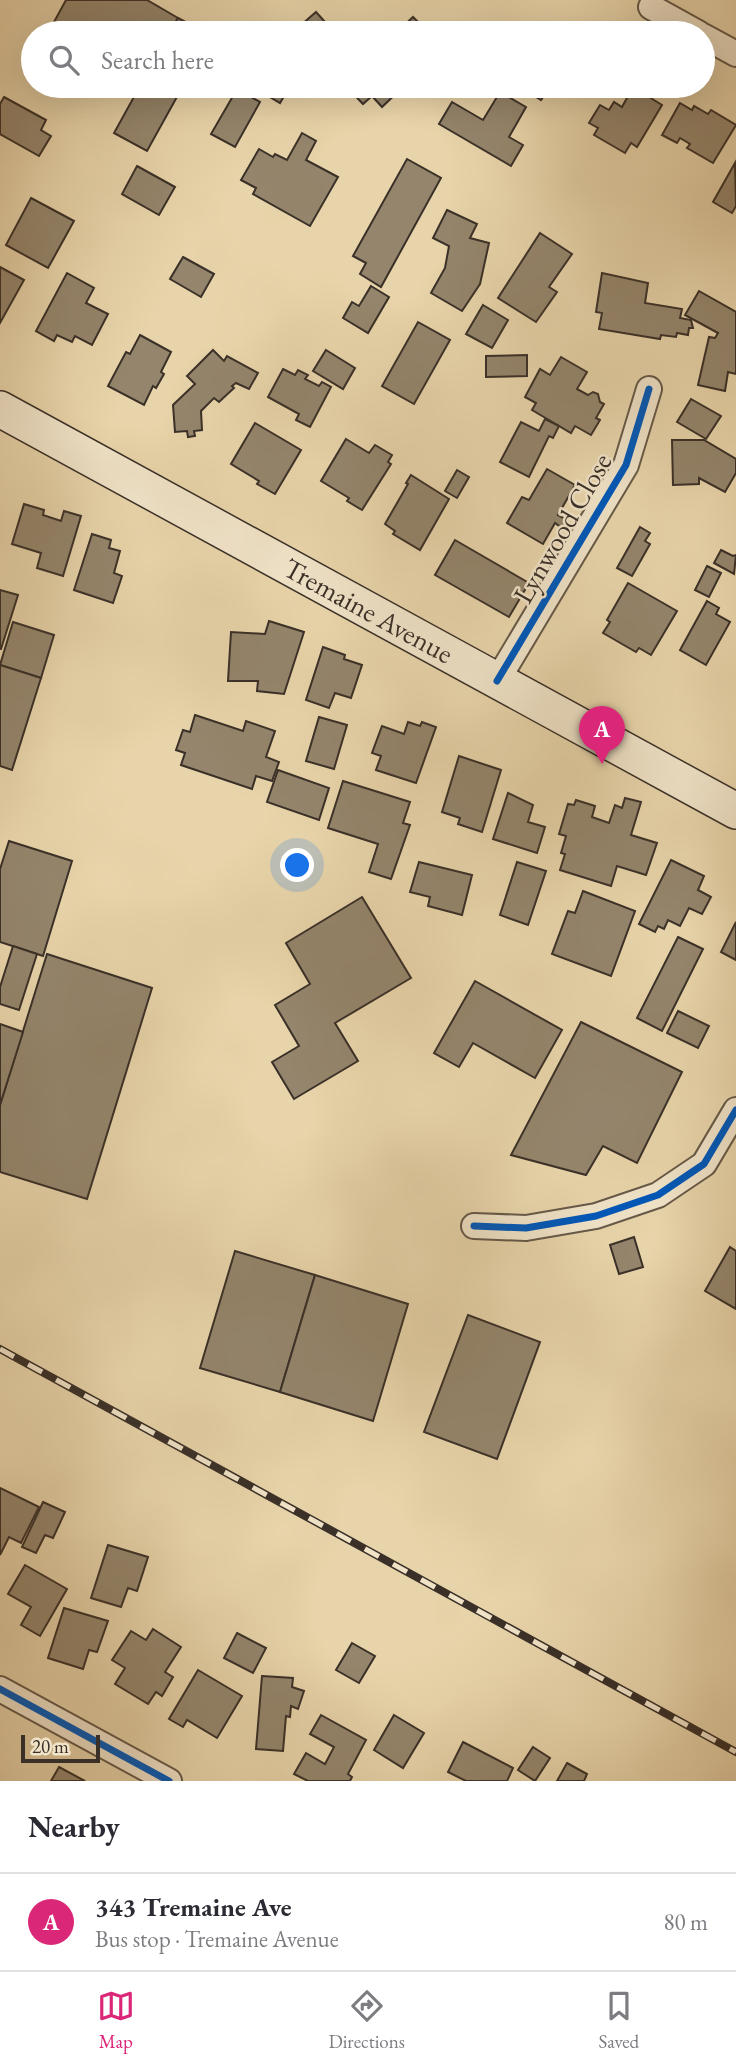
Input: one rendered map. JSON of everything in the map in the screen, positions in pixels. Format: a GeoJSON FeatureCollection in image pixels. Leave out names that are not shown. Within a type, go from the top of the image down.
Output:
{"type":"FeatureCollection","features":[{"type":"Feature","properties":{"kind":"main road","name":"Tremaine Avenue"},"geometry":{"type":"LineString","coordinates":[[0,409],[736,811]]}},
{"type":"Feature","properties":{"kind":"street"},"geometry":{"type":"LineString","coordinates":[[651,7],[676,21]]}},
{"type":"Feature","properties":{"kind":"street"},"geometry":{"type":"LineString","coordinates":[[715,43],[736,54]]}},
{"type":"Feature","properties":{"kind":"street","name":"Lynwood Close"},"geometry":{"type":"LineString","coordinates":[[497,681],[626,466],[649,389]]}},
{"type":"Feature","properties":{"kind":"street"},"geometry":{"type":"LineString","coordinates":[[474,1226],[526,1228],[596,1216],[658,1195],[704,1164],[736,1110]]}},
{"type":"Feature","properties":{"kind":"street"},"geometry":{"type":"LineString","coordinates":[[0,1689],[169,1781]]}},
{"type":"Feature","properties":{"kind":"building"},"geometry":{"type":"Polygon","coordinates":[[[66,0],[147,0],[178,18],[176,21],[55,21],[66,0]]]}},
{"type":"Feature","properties":{"kind":"building"},"geometry":{"type":"Polygon","coordinates":[[[316,12],[324,21],[306,21],[316,12]]]}},
{"type":"Feature","properties":{"kind":"building"},"geometry":{"type":"Polygon","coordinates":[[[4,97],[46,120],[41,130],[51,136],[39,156],[0,134],[0,104],[4,97]]]}},
{"type":"Feature","properties":{"kind":"building"},"geometry":{"type":"Polygon","coordinates":[[[133,98],[176,98],[147,151],[114,133],[133,98]]]}},
{"type":"Feature","properties":{"kind":"building"},"geometry":{"type":"Polygon","coordinates":[[[232,98],[253,98],[260,102],[235,147],[211,134],[232,98]]]}},
{"type":"Feature","properties":{"kind":"building"},"geometry":{"type":"Polygon","coordinates":[[[357,98],[370,98],[363,104],[357,98]]]}},
{"type":"Feature","properties":{"kind":"building"},"geometry":{"type":"Polygon","coordinates":[[[374,98],[391,98],[382,107],[374,98]]]}},
{"type":"Feature","properties":{"kind":"building"},"geometry":{"type":"Polygon","coordinates":[[[496,98],[510,98],[526,107],[509,137],[523,145],[511,166],[439,124],[452,102],[483,120],[496,98]]]}},
{"type":"Feature","properties":{"kind":"building"},"geometry":{"type":"Polygon","coordinates":[[[627,98],[651,98],[662,105],[637,147],[631,143],[625,153],[594,135],[598,128],[589,123],[600,105],[609,110],[614,102],[622,107],[627,98]]]}},
{"type":"Feature","properties":{"kind":"building"},"geometry":{"type":"Polygon","coordinates":[[[680,103],[692,110],[694,106],[708,114],[711,110],[736,125],[713,163],[687,148],[690,144],[680,138],[677,143],[662,135],[680,103]]]}},
{"type":"Feature","properties":{"kind":"building"},"geometry":{"type":"Polygon","coordinates":[[[302,133],[316,141],[306,160],[338,177],[310,226],[253,194],[256,188],[241,180],[259,149],[273,157],[275,154],[287,160],[302,133]]]}},
{"type":"Feature","properties":{"kind":"building"},"geometry":{"type":"Polygon","coordinates":[[[407,159],[441,178],[381,287],[360,274],[366,263],[353,256],[407,159]]]}},
{"type":"Feature","properties":{"kind":"building"},"geometry":{"type":"Polygon","coordinates":[[[735,163],[736,206],[732,213],[713,202],[735,163]]]}},
{"type":"Feature","properties":{"kind":"building"},"geometry":{"type":"Polygon","coordinates":[[[137,166],[175,187],[159,215],[122,194],[137,166]]]}},
{"type":"Feature","properties":{"kind":"building"},"geometry":{"type":"Polygon","coordinates":[[[31,198],[74,221],[48,268],[6,245],[31,198]]]}},
{"type":"Feature","properties":{"kind":"building"},"geometry":{"type":"Polygon","coordinates":[[[447,210],[477,224],[470,238],[489,243],[480,284],[462,311],[431,293],[445,268],[449,246],[433,238],[447,210]]]}},
{"type":"Feature","properties":{"kind":"building"},"geometry":{"type":"Polygon","coordinates":[[[540,233],[572,254],[549,287],[557,292],[536,322],[498,298],[540,233]]]}},
{"type":"Feature","properties":{"kind":"building"},"geometry":{"type":"Polygon","coordinates":[[[183,257],[214,274],[201,297],[170,279],[183,257]]]}},
{"type":"Feature","properties":{"kind":"building"},"geometry":{"type":"Polygon","coordinates":[[[0,267],[24,280],[0,323],[0,267]]]}},
{"type":"Feature","properties":{"kind":"building"},"geometry":{"type":"Polygon","coordinates":[[[67,273],[94,288],[86,303],[108,314],[92,345],[75,336],[72,342],[57,335],[54,341],[36,331],[67,273]]]}},
{"type":"Feature","properties":{"kind":"building"},"geometry":{"type":"Polygon","coordinates":[[[602,273],[648,283],[645,303],[682,309],[680,318],[691,320],[693,328],[689,328],[688,335],[661,335],[660,339],[599,329],[602,313],[596,312],[602,273]]]}},
{"type":"Feature","properties":{"kind":"building"},"geometry":{"type":"Polygon","coordinates":[[[371,286],[389,297],[368,333],[343,318],[352,302],[359,306],[371,286]]]}},
{"type":"Feature","properties":{"kind":"building"},"geometry":{"type":"Polygon","coordinates":[[[699,291],[736,312],[736,374],[728,372],[725,391],[698,385],[709,337],[715,338],[718,333],[685,315],[699,291]]]}},
{"type":"Feature","properties":{"kind":"building"},"geometry":{"type":"Polygon","coordinates":[[[483,305],[508,320],[492,348],[466,334],[483,305]]]}},
{"type":"Feature","properties":{"kind":"building"},"geometry":{"type":"Polygon","coordinates":[[[418,322],[450,340],[414,404],[382,386],[418,322]]]}},
{"type":"Feature","properties":{"kind":"building"},"geometry":{"type":"Polygon","coordinates":[[[140,335],[171,352],[161,372],[164,374],[156,388],[153,386],[144,405],[108,386],[126,352],[130,354],[140,335]]]}},
{"type":"Feature","properties":{"kind":"building"},"geometry":{"type":"Polygon","coordinates":[[[213,350],[224,361],[227,356],[258,373],[249,389],[236,383],[219,402],[214,398],[201,411],[202,430],[194,431],[195,436],[188,437],[187,431],[175,432],[173,405],[195,384],[187,376],[213,350]]]}},
{"type":"Feature","properties":{"kind":"building"},"geometry":{"type":"Polygon","coordinates":[[[326,350],[355,368],[343,389],[313,371],[326,350]]]}},
{"type":"Feature","properties":{"kind":"building"},"geometry":{"type":"Polygon","coordinates":[[[527,355],[527,376],[486,377],[486,356],[527,355]]]}},
{"type":"Feature","properties":{"kind":"building"},"geometry":{"type":"Polygon","coordinates":[[[561,357],[587,372],[577,389],[588,395],[593,392],[598,394],[600,402],[604,404],[596,418],[600,420],[591,435],[575,426],[571,433],[532,410],[536,403],[525,397],[540,369],[550,375],[561,357]]]}},
{"type":"Feature","properties":{"kind":"building"},"geometry":{"type":"Polygon","coordinates":[[[283,369],[295,375],[298,370],[308,375],[305,379],[319,386],[322,382],[331,387],[310,427],[296,420],[299,414],[268,397],[283,369]]]}},
{"type":"Feature","properties":{"kind":"building"},"geometry":{"type":"Polygon","coordinates":[[[691,399],[721,416],[706,439],[677,422],[691,399]]]}},
{"type":"Feature","properties":{"kind":"building"},"geometry":{"type":"Polygon","coordinates":[[[545,419],[559,426],[553,438],[549,436],[529,477],[500,462],[521,422],[539,431],[545,419]]]}},
{"type":"Feature","properties":{"kind":"building"},"geometry":{"type":"Polygon","coordinates":[[[255,423],[301,450],[275,494],[231,464],[255,423]]]}},
{"type":"Feature","properties":{"kind":"building"},"geometry":{"type":"Polygon","coordinates":[[[346,439],[369,453],[375,445],[392,455],[388,462],[391,464],[362,510],[347,501],[349,498],[321,481],[346,439]]]}},
{"type":"Feature","properties":{"kind":"building"},"geometry":{"type":"Polygon","coordinates":[[[672,440],[704,440],[736,459],[736,473],[725,492],[699,478],[699,484],[673,485],[672,440]]]}},
{"type":"Feature","properties":{"kind":"building"},"geometry":{"type":"Polygon","coordinates":[[[547,469],[575,485],[558,515],[567,520],[562,528],[555,523],[543,544],[507,523],[522,497],[529,500],[547,469]]]}},
{"type":"Feature","properties":{"kind":"building"},"geometry":{"type":"Polygon","coordinates":[[[457,470],[469,477],[457,498],[445,491],[457,470]]]}},
{"type":"Feature","properties":{"kind":"building"},"geometry":{"type":"Polygon","coordinates":[[[411,475],[449,499],[420,550],[393,534],[395,531],[385,524],[411,475]]]}},
{"type":"Feature","properties":{"kind":"building"},"geometry":{"type":"Polygon","coordinates":[[[24,504],[44,510],[43,515],[61,521],[64,511],[81,516],[63,576],[37,568],[41,553],[12,544],[24,504]]]}},
{"type":"Feature","properties":{"kind":"building"},"geometry":{"type":"Polygon","coordinates":[[[640,527],[650,533],[645,541],[650,544],[632,576],[617,568],[640,527]]]}},
{"type":"Feature","properties":{"kind":"building"},"geometry":{"type":"Polygon","coordinates":[[[92,534],[111,540],[109,548],[120,551],[114,573],[122,576],[113,603],[74,590],[92,534]]]}},
{"type":"Feature","properties":{"kind":"building"},"geometry":{"type":"Polygon","coordinates":[[[455,540],[529,583],[509,617],[435,575],[455,540]]]}},
{"type":"Feature","properties":{"kind":"building"},"geometry":{"type":"Polygon","coordinates":[[[721,550],[736,555],[734,574],[714,563],[721,550]]]}},
{"type":"Feature","properties":{"kind":"building"},"geometry":{"type":"Polygon","coordinates":[[[707,566],[721,573],[709,597],[695,590],[707,566]]]}},
{"type":"Feature","properties":{"kind":"building"},"geometry":{"type":"Polygon","coordinates":[[[628,583],[677,611],[651,655],[639,648],[636,652],[603,633],[610,622],[607,620],[628,583]]]}},
{"type":"Feature","properties":{"kind":"building"},"geometry":{"type":"Polygon","coordinates":[[[0,590],[18,595],[1,649],[0,649],[0,590]]]}},
{"type":"Feature","properties":{"kind":"building"},"geometry":{"type":"Polygon","coordinates":[[[707,601],[719,608],[716,614],[730,622],[706,665],[680,650],[707,601]]]}},
{"type":"Feature","properties":{"kind":"building"},"geometry":{"type":"Polygon","coordinates":[[[269,621],[304,632],[284,694],[257,691],[258,681],[228,681],[231,632],[265,634],[269,621]]]}},
{"type":"Feature","properties":{"kind":"building"},"geometry":{"type":"Polygon","coordinates":[[[13,622],[54,635],[41,678],[0,665],[13,622]]]}},
{"type":"Feature","properties":{"kind":"building"},"geometry":{"type":"Polygon","coordinates":[[[323,647],[362,665],[351,698],[335,693],[329,708],[306,700],[323,647]]]}},
{"type":"Feature","properties":{"kind":"building"},"geometry":{"type":"Polygon","coordinates":[[[0,665],[41,678],[12,770],[0,766],[0,665]]]}},
{"type":"Feature","properties":{"kind":"building"},"geometry":{"type":"Polygon","coordinates":[[[195,715],[243,731],[246,721],[275,731],[266,757],[279,762],[272,781],[256,776],[252,789],[181,765],[185,753],[176,750],[183,730],[190,732],[195,715]]]}},
{"type":"Feature","properties":{"kind":"building"},"geometry":{"type":"Polygon","coordinates":[[[319,717],[347,725],[334,769],[306,761],[319,717]]]}},
{"type":"Feature","properties":{"kind":"building"},"geometry":{"type":"Polygon","coordinates":[[[408,722],[420,726],[422,722],[436,727],[416,783],[376,770],[381,756],[372,753],[382,726],[404,734],[408,722]]]}},
{"type":"Feature","properties":{"kind":"building"},"geometry":{"type":"Polygon","coordinates":[[[459,756],[501,770],[482,832],[458,824],[460,818],[442,812],[459,756]]]}},
{"type":"Feature","properties":{"kind":"building"},"geometry":{"type":"Polygon","coordinates":[[[278,770],[329,788],[319,820],[267,802],[278,770]]]}},
{"type":"Feature","properties":{"kind":"building"},"geometry":{"type":"Polygon","coordinates":[[[343,781],[410,802],[403,823],[410,825],[391,879],[369,872],[378,844],[328,828],[343,781]]]}},
{"type":"Feature","properties":{"kind":"building"},"geometry":{"type":"Polygon","coordinates":[[[508,793],[533,805],[528,822],[545,827],[537,853],[493,839],[508,793]]]}},
{"type":"Feature","properties":{"kind":"building"},"geometry":{"type":"Polygon","coordinates":[[[625,798],[641,802],[631,835],[657,843],[646,875],[617,866],[611,886],[560,870],[565,854],[561,853],[566,836],[559,834],[568,804],[574,805],[576,800],[595,806],[592,817],[609,823],[615,805],[622,808],[625,798]]]}},
{"type":"Feature","properties":{"kind":"building"},"geometry":{"type":"Polygon","coordinates":[[[9,841],[72,861],[43,956],[0,942],[0,869],[9,841]]]}},
{"type":"Feature","properties":{"kind":"building"},"geometry":{"type":"Polygon","coordinates":[[[671,860],[704,876],[698,890],[711,897],[702,914],[689,908],[680,926],[668,920],[664,929],[658,926],[655,932],[639,924],[671,860]]]}},
{"type":"Feature","properties":{"kind":"building"},"geometry":{"type":"Polygon","coordinates":[[[419,862],[472,875],[462,915],[428,906],[430,897],[410,892],[419,862]]]}},
{"type":"Feature","properties":{"kind":"building"},"geometry":{"type":"Polygon","coordinates":[[[517,862],[546,871],[528,925],[500,915],[517,862]]]}},
{"type":"Feature","properties":{"kind":"building"},"geometry":{"type":"Polygon","coordinates":[[[583,891],[635,911],[611,976],[552,954],[568,911],[575,913],[583,891]]]}},
{"type":"Feature","properties":{"kind":"building"},"geometry":{"type":"Polygon","coordinates":[[[362,897],[411,978],[335,1023],[358,1061],[294,1099],[272,1062],[299,1046],[275,1005],[310,984],[286,943],[362,897]]]}},
{"type":"Feature","properties":{"kind":"building"},"geometry":{"type":"Polygon","coordinates":[[[736,922],[736,960],[721,952],[736,922]]]}},
{"type":"Feature","properties":{"kind":"building"},"geometry":{"type":"Polygon","coordinates":[[[678,937],[703,949],[662,1031],[637,1018],[678,937]]]}},
{"type":"Feature","properties":{"kind":"building"},"geometry":{"type":"Polygon","coordinates":[[[13,946],[37,954],[19,1010],[0,1004],[0,987],[13,946]]]}},
{"type":"Feature","properties":{"kind":"building"},"geometry":{"type":"Polygon","coordinates":[[[47,954],[152,988],[87,1199],[0,1172],[0,1105],[47,954]]]}},
{"type":"Feature","properties":{"kind":"building"},"geometry":{"type":"Polygon","coordinates":[[[475,981],[562,1030],[535,1078],[473,1043],[459,1067],[434,1053],[475,981]]]}},
{"type":"Feature","properties":{"kind":"building"},"geometry":{"type":"Polygon","coordinates":[[[678,1011],[709,1026],[698,1048],[667,1033],[678,1011]]]}},
{"type":"Feature","properties":{"kind":"building"},"geometry":{"type":"Polygon","coordinates":[[[581,1022],[682,1072],[637,1163],[603,1146],[586,1175],[511,1155],[581,1022]]]}},
{"type":"Feature","properties":{"kind":"building"},"geometry":{"type":"Polygon","coordinates":[[[0,1024],[23,1032],[0,1105],[0,1024]]]}},
{"type":"Feature","properties":{"kind":"building"},"geometry":{"type":"Polygon","coordinates":[[[634,1237],[643,1267],[619,1274],[610,1245],[634,1237]]]}},
{"type":"Feature","properties":{"kind":"building"},"geometry":{"type":"Polygon","coordinates":[[[730,1247],[736,1251],[736,1309],[705,1291],[730,1247]]]}},
{"type":"Feature","properties":{"kind":"building"},"geometry":{"type":"Polygon","coordinates":[[[235,1251],[315,1275],[280,1392],[200,1368],[235,1251]]]}},
{"type":"Feature","properties":{"kind":"building"},"geometry":{"type":"Polygon","coordinates":[[[315,1275],[408,1304],[373,1421],[280,1392],[315,1275]]]}},
{"type":"Feature","properties":{"kind":"building"},"geometry":{"type":"Polygon","coordinates":[[[468,1315],[540,1342],[497,1459],[424,1432],[468,1315]]]}},
{"type":"Feature","properties":{"kind":"building"},"geometry":{"type":"Polygon","coordinates":[[[0,1488],[39,1507],[21,1543],[9,1537],[0,1555],[0,1488]]]}},
{"type":"Feature","properties":{"kind":"building"},"geometry":{"type":"Polygon","coordinates":[[[43,1502],[65,1512],[53,1538],[45,1535],[36,1553],[22,1547],[43,1502]]]}},
{"type":"Feature","properties":{"kind":"building"},"geometry":{"type":"Polygon","coordinates":[[[108,1545],[148,1557],[137,1591],[128,1588],[121,1607],[91,1598],[108,1545]]]}},
{"type":"Feature","properties":{"kind":"building"},"geometry":{"type":"Polygon","coordinates":[[[25,1565],[67,1589],[40,1636],[21,1625],[31,1607],[8,1594],[25,1565]]]}},
{"type":"Feature","properties":{"kind":"building"},"geometry":{"type":"Polygon","coordinates":[[[64,1608],[108,1621],[97,1652],[89,1650],[83,1669],[48,1658],[64,1608]]]}},
{"type":"Feature","properties":{"kind":"building"},"geometry":{"type":"Polygon","coordinates":[[[153,1629],[181,1647],[165,1672],[173,1677],[162,1696],[156,1692],[148,1704],[115,1684],[125,1668],[112,1660],[131,1631],[146,1640],[153,1629]]]}},
{"type":"Feature","properties":{"kind":"building"},"geometry":{"type":"Polygon","coordinates":[[[237,1633],[266,1648],[253,1673],[224,1658],[237,1633]]]}},
{"type":"Feature","properties":{"kind":"building"},"geometry":{"type":"Polygon","coordinates":[[[352,1643],[375,1656],[359,1683],[336,1670],[352,1643]]]}},
{"type":"Feature","properties":{"kind":"building"},"geometry":{"type":"Polygon","coordinates":[[[198,1670],[242,1696],[217,1738],[187,1720],[183,1727],[169,1719],[198,1670]]]}},
{"type":"Feature","properties":{"kind":"building"},"geometry":{"type":"Polygon","coordinates":[[[262,1676],[293,1678],[292,1687],[304,1691],[298,1709],[291,1706],[290,1717],[286,1716],[283,1751],[256,1749],[262,1676]]]}},
{"type":"Feature","properties":{"kind":"building"},"geometry":{"type":"Polygon","coordinates":[[[321,1715],[366,1740],[348,1774],[352,1777],[350,1781],[308,1781],[294,1774],[306,1753],[325,1764],[334,1747],[310,1734],[321,1715]]]}},
{"type":"Feature","properties":{"kind":"building"},"geometry":{"type":"Polygon","coordinates":[[[394,1715],[424,1733],[403,1768],[374,1750],[394,1715]]]}},
{"type":"Feature","properties":{"kind":"building"},"geometry":{"type":"Polygon","coordinates":[[[463,1742],[513,1768],[507,1781],[466,1781],[448,1772],[463,1742]]]}},
{"type":"Feature","properties":{"kind":"building"},"geometry":{"type":"Polygon","coordinates":[[[533,1747],[550,1758],[535,1781],[518,1770],[533,1747]]]}},
{"type":"Feature","properties":{"kind":"building"},"geometry":{"type":"Polygon","coordinates":[[[567,1763],[587,1774],[584,1781],[557,1781],[567,1763]]]}},
{"type":"Feature","properties":{"kind":"building"},"geometry":{"type":"Polygon","coordinates":[[[59,1767],[85,1781],[51,1781],[59,1767]]]}},
{"type":"Feature","properties":{"kind":"railway"},"geometry":{"type":"LineString","coordinates":[[0,1349],[736,1752]]}},
{"type":"Feature","properties":{"kind":"cycle path"},"geometry":{"type":"LineString","coordinates":[[497,681],[626,465],[649,389]]}},
{"type":"Feature","properties":{"kind":"cycle path"},"geometry":{"type":"LineString","coordinates":[[474,1226],[526,1228],[596,1216],[658,1195],[704,1164],[736,1110]]}},
{"type":"Feature","properties":{"kind":"cycle path"},"geometry":{"type":"LineString","coordinates":[[0,1689],[169,1781]]}},
{"type":"Feature","properties":{"kind":"place","name":"343 Tremaine Ave"},"geometry":{"type":"Point","coordinates":[602,764]}}]}
